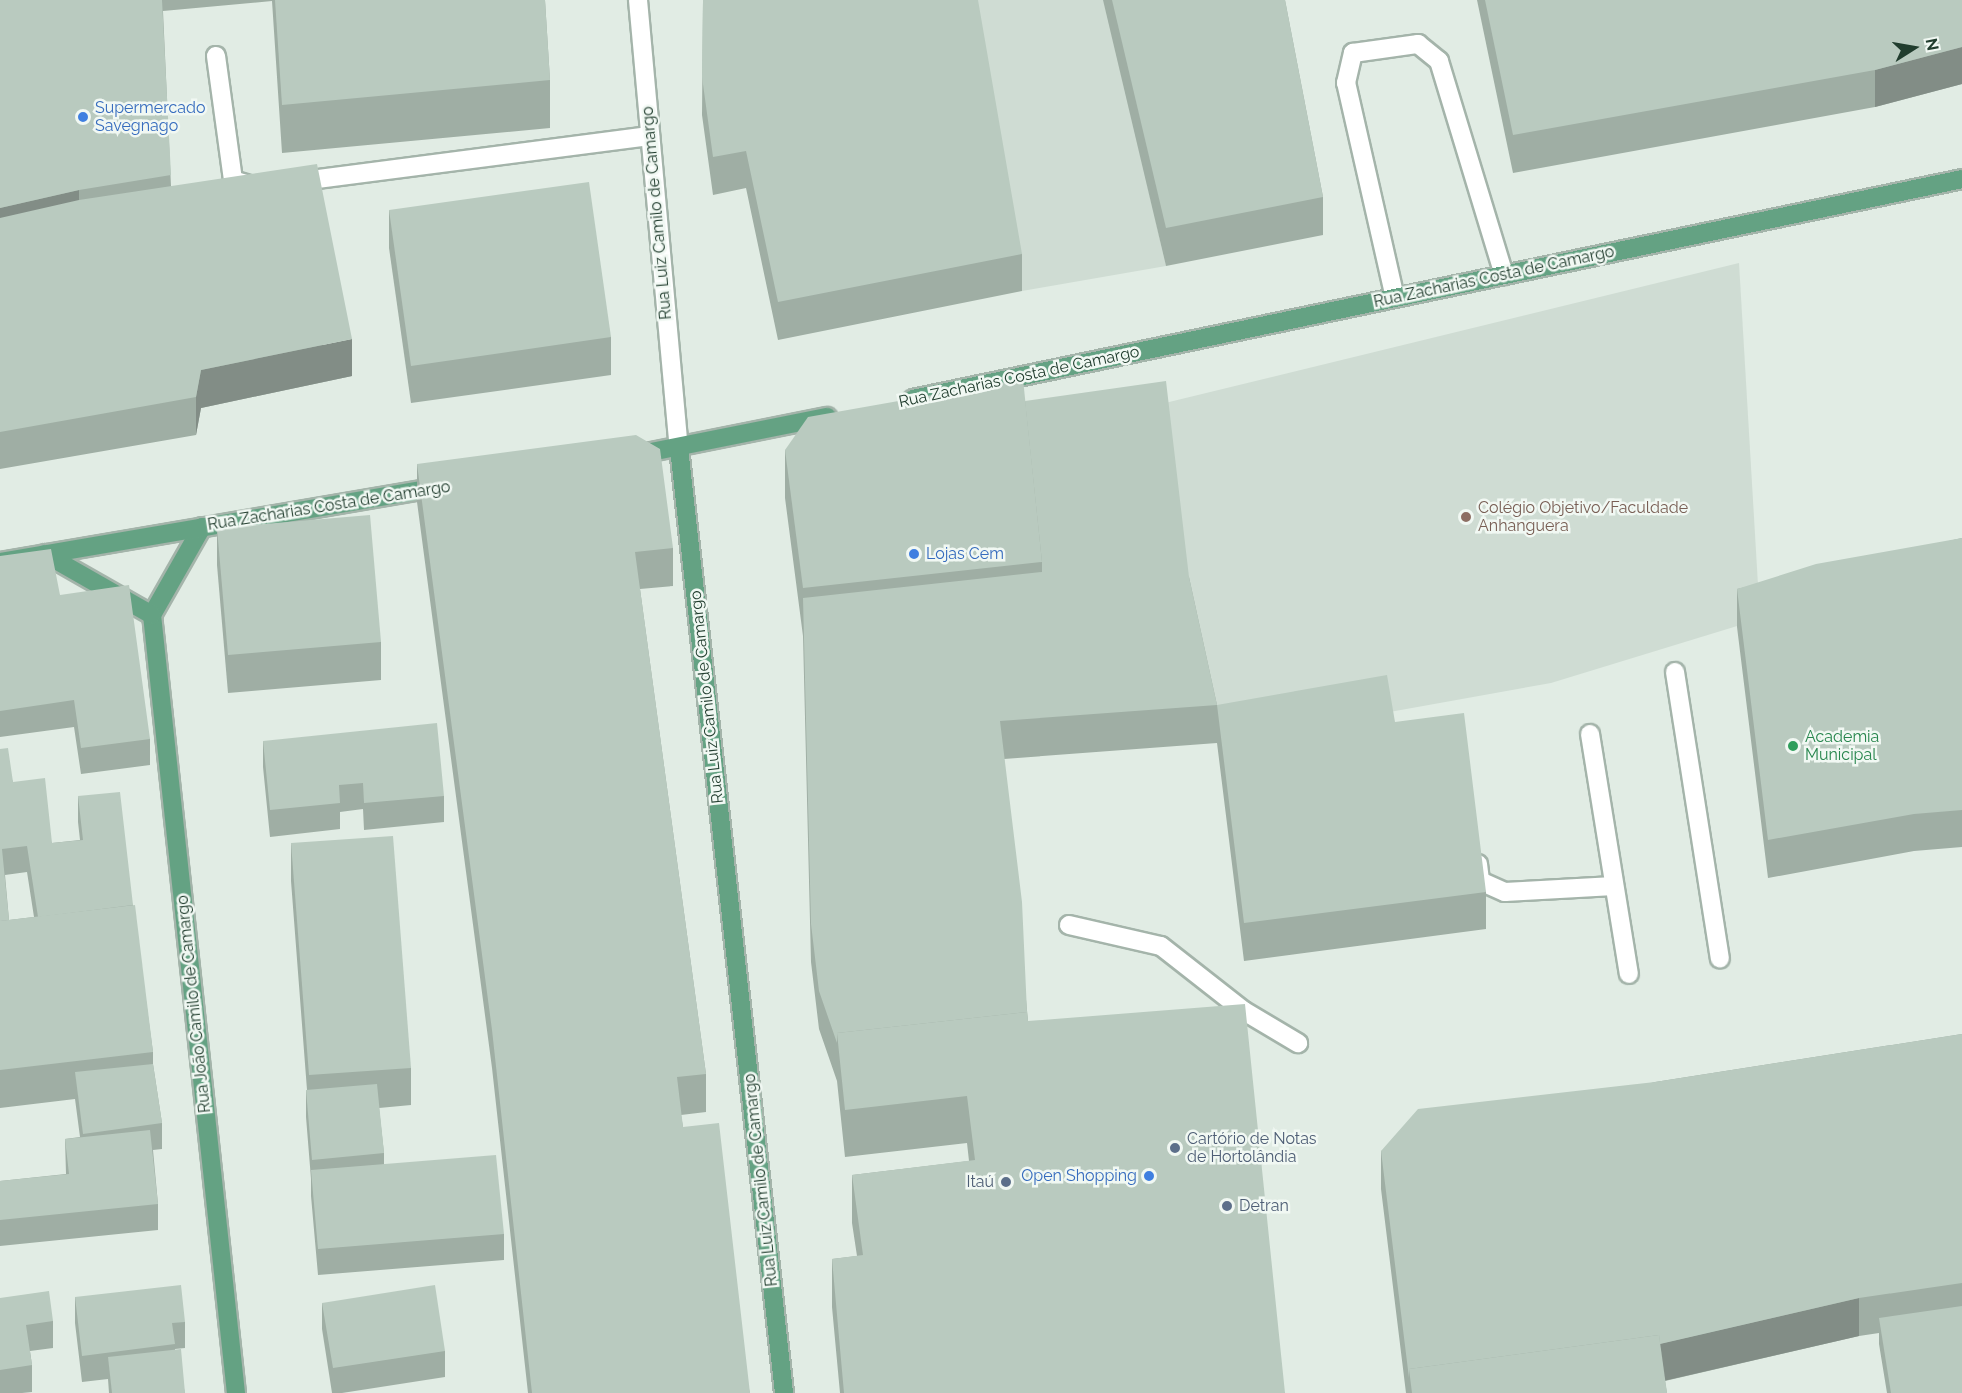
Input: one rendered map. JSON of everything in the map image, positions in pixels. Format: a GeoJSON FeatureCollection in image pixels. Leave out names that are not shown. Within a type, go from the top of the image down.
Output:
{"type":"FeatureCollection","features":[{"type":"Feature","properties":{"kind":"main road","name":"Rua Zacharias Costa de Camargo"},"geometry":{"type":"LineString","coordinates":[[890,404],[1962,179]]}},
{"type":"Feature","properties":{"kind":"main road"},"geometry":{"type":"LineString","coordinates":[[621,458],[843,413]]}},
{"type":"Feature","properties":{"kind":"main road","name":"Rua Luiz Camilo de Camargo"},"geometry":{"type":"LineString","coordinates":[[679,448],[784,1393]]}},
{"type":"Feature","properties":{"kind":"main road","name":"Rua Zacharias Costa de Camargo"},"geometry":{"type":"LineString","coordinates":[[0,562],[458,484]]}},
{"type":"Feature","properties":{"kind":"main road"},"geometry":{"type":"LineString","coordinates":[[45,554],[152,615],[202,527]]}},
{"type":"Feature","properties":{"kind":"main road","name":"Rua João Camilo de Camargo"},"geometry":{"type":"LineString","coordinates":[[152,615],[236,1393]]}},
{"type":"Feature","properties":{"kind":"street","name":"Rua Luiz Camilo de Camargo"},"geometry":{"type":"LineString","coordinates":[[638,0],[679,448]]}},
{"type":"Feature","properties":{"kind":"street"},"geometry":{"type":"LineString","coordinates":[[1395,298],[1346,83],[1353,53],[1418,44],[1439,61],[1503,275]]}},
{"type":"Feature","properties":{"kind":"street"},"geometry":{"type":"LineString","coordinates":[[216,56],[233,180],[255,187],[650,136]]}},
{"type":"Feature","properties":{"kind":"street"},"geometry":{"type":"LineString","coordinates":[[1675,672],[1720,958]]}},
{"type":"Feature","properties":{"kind":"street"},"geometry":{"type":"LineString","coordinates":[[1590,734],[1629,974]]}},
{"type":"Feature","properties":{"kind":"street"},"geometry":{"type":"LineString","coordinates":[[1475,846],[1480,882],[1505,892],[1614,886]]}},
{"type":"Feature","properties":{"kind":"street"},"geometry":{"type":"LineString","coordinates":[[1068,925],[1161,946],[1244,1011],[1298,1043]]}},
{"type":"Feature","properties":{"kind":"shaded area"},"geometry":{"type":"Polygon","coordinates":[[[972,0],[1105,0],[1166,266],[1022,291],[972,0]]]}},
{"type":"Feature","properties":{"kind":"shaded area","name":"Colégio Objetivo/Faculdade Anhanguera"},"geometry":{"type":"Polygon","coordinates":[[[1739,263],[1760,619],[1551,683],[1217,743],[1190,625],[1165,403],[1739,263]]]}},
{"type":"Feature","properties":{"kind":"building","name":"Supermercado Savegnago"},"geometry":{"type":"Polygon","coordinates":[[[0,0],[162,0],[171,175],[79,190],[0,208],[0,0]]]}},
{"type":"Feature","properties":{"kind":"building"},"geometry":{"type":"Polygon","coordinates":[[[275,0],[545,0],[550,80],[282,105],[275,0]]]}},
{"type":"Feature","properties":{"kind":"building"},"geometry":{"type":"Polygon","coordinates":[[[703,0],[978,0],[1022,254],[778,302],[746,151],[713,157],[702,77],[703,0]]]}},
{"type":"Feature","properties":{"kind":"building"},"geometry":{"type":"Polygon","coordinates":[[[1112,0],[1285,0],[1323,197],[1166,228],[1112,0]]]}},
{"type":"Feature","properties":{"kind":"building"},"geometry":{"type":"Polygon","coordinates":[[[1485,0],[1962,0],[1962,47],[1875,70],[1513,135],[1485,0]]]}},
{"type":"Feature","properties":{"kind":"building"},"geometry":{"type":"Polygon","coordinates":[[[317,164],[352,339],[201,370],[196,397],[0,432],[0,218],[79,200],[317,164]]]}},
{"type":"Feature","properties":{"kind":"building"},"geometry":{"type":"Polygon","coordinates":[[[589,182],[611,337],[411,366],[389,210],[589,182]]]}},
{"type":"Feature","properties":{"kind":"building","name":"Lojas Cem"},"geometry":{"type":"Polygon","coordinates":[[[1023,379],[1042,562],[803,588],[785,450],[808,417],[1023,379]]]}},
{"type":"Feature","properties":{"kind":"building"},"geometry":{"type":"Polygon","coordinates":[[[1166,381],[1189,577],[1217,705],[1000,721],[1022,902],[1027,1012],[837,1033],[837,1043],[819,991],[811,924],[803,598],[1042,572],[1025,401],[1166,381]]]}},
{"type":"Feature","properties":{"kind":"building"},"geometry":{"type":"Polygon","coordinates":[[[636,435],[660,449],[673,548],[635,552],[706,1074],[677,1077],[683,1127],[719,1123],[750,1393],[532,1393],[492,1030],[417,464],[636,435]]]}},
{"type":"Feature","properties":{"kind":"building"},"geometry":{"type":"Polygon","coordinates":[[[370,515],[381,642],[228,655],[217,528],[370,515]]]}},
{"type":"Feature","properties":{"kind":"building"},"geometry":{"type":"Polygon","coordinates":[[[1962,538],[1962,810],[1914,814],[1768,840],[1737,589],[1816,564],[1962,538]]]}},
{"type":"Feature","properties":{"kind":"building"},"geometry":{"type":"Polygon","coordinates":[[[51,549],[60,595],[129,585],[150,739],[81,748],[74,700],[0,711],[0,556],[51,549]]]}},
{"type":"Feature","properties":{"kind":"building"},"geometry":{"type":"Polygon","coordinates":[[[1387,675],[1395,722],[1464,713],[1486,892],[1244,923],[1217,705],[1387,675]]]}},
{"type":"Feature","properties":{"kind":"building"},"geometry":{"type":"Polygon","coordinates":[[[437,723],[444,796],[364,803],[363,783],[339,785],[340,803],[270,810],[263,741],[437,723]]]}},
{"type":"Feature","properties":{"kind":"building"},"geometry":{"type":"Polygon","coordinates":[[[8,748],[13,782],[45,778],[52,843],[83,840],[78,796],[120,792],[133,905],[38,917],[27,846],[2,849],[9,920],[0,921],[0,749],[8,748]]]}},
{"type":"Feature","properties":{"kind":"building"},"geometry":{"type":"Polygon","coordinates":[[[393,836],[411,1068],[309,1075],[291,843],[393,836]]]}},
{"type":"Feature","properties":{"kind":"building"},"geometry":{"type":"Polygon","coordinates":[[[135,905],[153,1052],[0,1070],[0,921],[135,905]]]}},
{"type":"Feature","properties":{"kind":"building","name":"Open Shopping"},"geometry":{"type":"Polygon","coordinates":[[[1245,1004],[1285,1393],[844,1393],[832,1259],[863,1255],[852,1175],[975,1160],[967,1096],[845,1110],[837,1033],[1027,1012],[1028,1021],[1245,1004]]]}},
{"type":"Feature","properties":{"kind":"building"},"geometry":{"type":"Polygon","coordinates":[[[1962,1034],[1962,1283],[1859,1298],[1660,1344],[1659,1335],[1409,1369],[1409,1378],[1381,1151],[1418,1109],[1655,1082],[1962,1034]]]}},
{"type":"Feature","properties":{"kind":"building"},"geometry":{"type":"Polygon","coordinates":[[[153,1064],[162,1123],[83,1134],[75,1072],[153,1064]]]}},
{"type":"Feature","properties":{"kind":"building"},"geometry":{"type":"Polygon","coordinates":[[[377,1084],[384,1153],[312,1160],[306,1090],[377,1084]]]}},
{"type":"Feature","properties":{"kind":"building"},"geometry":{"type":"Polygon","coordinates":[[[150,1130],[158,1204],[0,1220],[0,1181],[69,1174],[65,1139],[150,1130]]]}},
{"type":"Feature","properties":{"kind":"building"},"geometry":{"type":"Polygon","coordinates":[[[496,1155],[504,1234],[318,1249],[311,1170],[496,1155]]]}},
{"type":"Feature","properties":{"kind":"building"},"geometry":{"type":"Polygon","coordinates":[[[181,1285],[185,1322],[172,1323],[175,1344],[82,1356],[75,1297],[181,1285]]]}},
{"type":"Feature","properties":{"kind":"building"},"geometry":{"type":"Polygon","coordinates":[[[435,1285],[445,1351],[333,1368],[322,1303],[435,1285]]]}},
{"type":"Feature","properties":{"kind":"building"},"geometry":{"type":"Polygon","coordinates":[[[49,1291],[53,1321],[26,1325],[32,1365],[0,1370],[0,1298],[49,1291]]]}},
{"type":"Feature","properties":{"kind":"building"},"geometry":{"type":"Polygon","coordinates":[[[1962,1306],[1962,1393],[1891,1393],[1879,1318],[1962,1306]]]}},
{"type":"Feature","properties":{"kind":"building"},"geometry":{"type":"Polygon","coordinates":[[[1659,1335],[1667,1393],[1412,1393],[1409,1369],[1659,1335]]]}},
{"type":"Feature","properties":{"kind":"building"},"geometry":{"type":"Polygon","coordinates":[[[181,1349],[185,1393],[112,1393],[108,1357],[181,1349]]]}},
{"type":"Feature","properties":{"kind":"place","name":"Supermercado Savegnago"},"geometry":{"type":"Point","coordinates":[83,117]}},
{"type":"Feature","properties":{"kind":"place","name":"Colégio Objetivo/Faculdade Anhanguera"},"geometry":{"type":"Point","coordinates":[1466,517]}},
{"type":"Feature","properties":{"kind":"place","name":"Lojas Cem"},"geometry":{"type":"Point","coordinates":[914,554]}},
{"type":"Feature","properties":{"kind":"place","name":"Academia Municipal"},"geometry":{"type":"Point","coordinates":[1793,746]}},
{"type":"Feature","properties":{"kind":"place","name":"Cartório de Notas de Hortolândia"},"geometry":{"type":"Point","coordinates":[1175,1148]}},
{"type":"Feature","properties":{"kind":"place","name":"Open Shopping"},"geometry":{"type":"Point","coordinates":[1149,1176]}},
{"type":"Feature","properties":{"kind":"place","name":"Itaú"},"geometry":{"type":"Point","coordinates":[1006,1182]}},
{"type":"Feature","properties":{"kind":"place","name":"Detran"},"geometry":{"type":"Point","coordinates":[1227,1206]}}]}
